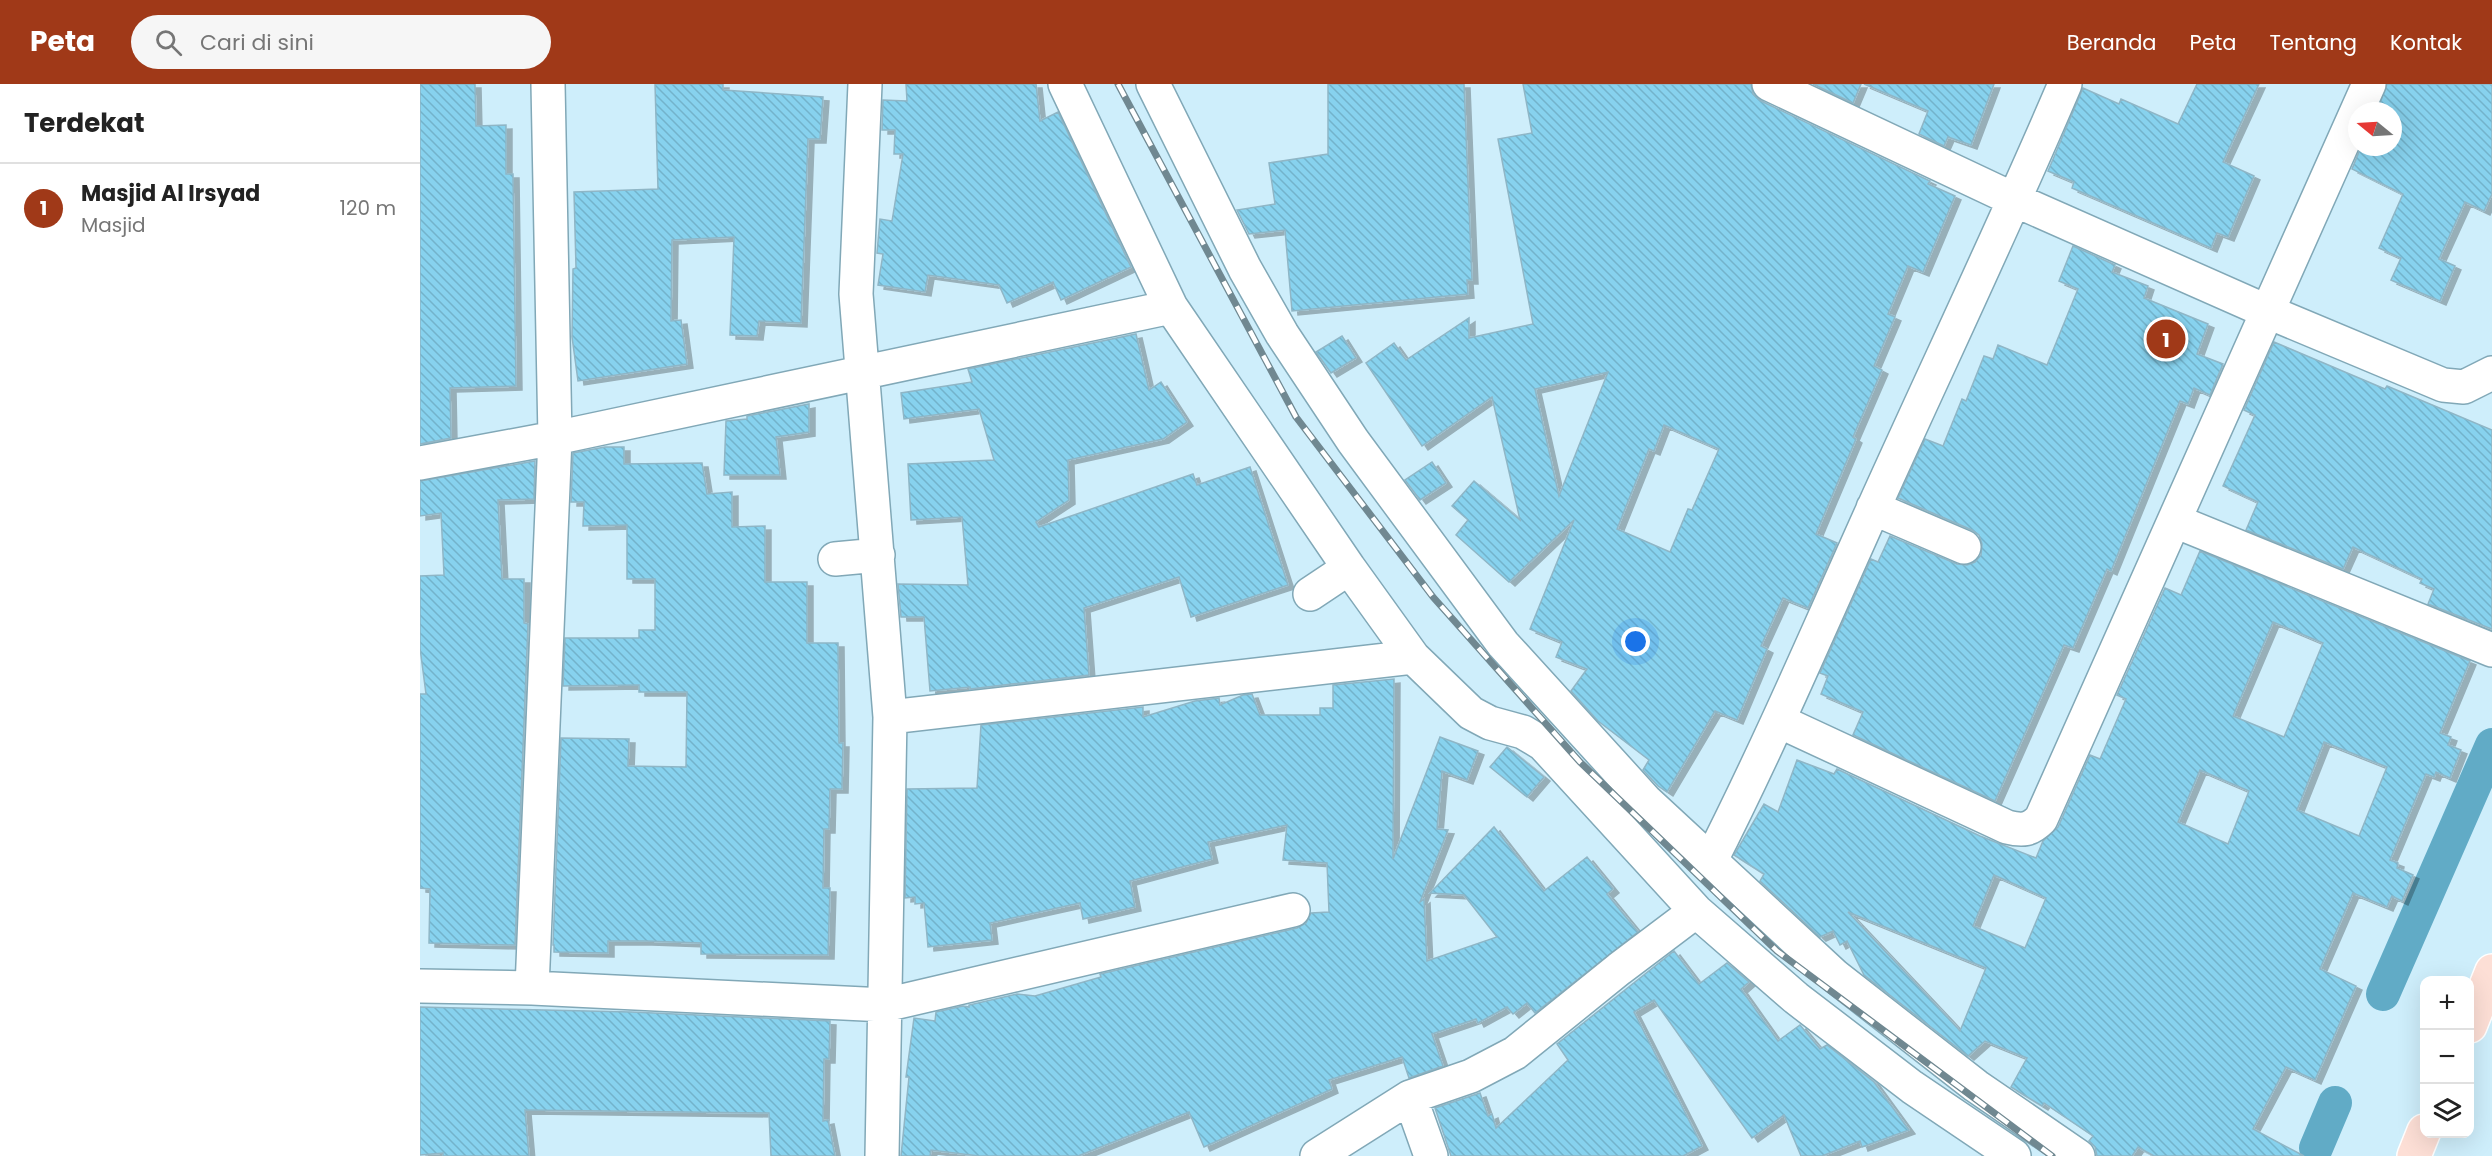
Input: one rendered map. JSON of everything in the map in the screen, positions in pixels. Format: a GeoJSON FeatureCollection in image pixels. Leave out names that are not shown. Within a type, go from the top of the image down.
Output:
{"type":"FeatureCollection","features":[{"type":"Feature","properties":{"kind":"main road"},"geometry":{"type":"LineString","coordinates":[[2474,1014],[2492,971]]}},
{"type":"Feature","properties":{"kind":"main road"},"geometry":{"type":"LineString","coordinates":[[2414,1156],[2421,1138]]}},
{"type":"Feature","properties":{"kind":"street"},"geometry":{"type":"LineString","coordinates":[[532,988],[555,438],[548,84]]}},
{"type":"Feature","properties":{"kind":"street"},"geometry":{"type":"LineString","coordinates":[[865,84],[856,294],[890,717],[882,1156]]}},
{"type":"Feature","properties":{"kind":"street"},"geometry":{"type":"LineString","coordinates":[[1065,84],[1171,307],[1349,568],[1413,657],[1472,713],[1490,723],[1523,732],[1543,744],[1696,911],[1796,999],[1912,1087],[2014,1156]]}},
{"type":"Feature","properties":{"kind":"street"},"geometry":{"type":"LineString","coordinates":[[1153,84],[1250,278],[1282,334],[1353,441],[1503,644],[1646,801],[1835,976],[1977,1086],[2078,1156]]}},
{"type":"Feature","properties":{"kind":"street"},"geometry":{"type":"LineString","coordinates":[[1769,84],[2015,201],[2266,311],[2443,385],[2464,387],[2492,372]]}},
{"type":"Feature","properties":{"kind":"street"},"geometry":{"type":"LineString","coordinates":[[1710,862],[1779,721],[2015,201],[2065,84]]}},
{"type":"Feature","properties":{"kind":"street"},"geometry":{"type":"LineString","coordinates":[[1779,721],[2007,827],[2020,831],[2031,829],[2041,819],[2369,84]]}},
{"type":"Feature","properties":{"kind":"street"},"geometry":{"type":"LineString","coordinates":[[420,463],[555,438],[1171,307]]}},
{"type":"Feature","properties":{"kind":"street"},"geometry":{"type":"LineString","coordinates":[[1874,508],[1964,547]]}},
{"type":"Feature","properties":{"kind":"street"},"geometry":{"type":"LineString","coordinates":[[2175,521],[2492,650]]}},
{"type":"Feature","properties":{"kind":"street"},"geometry":{"type":"LineString","coordinates":[[835,559],[878,555]]}},
{"type":"Feature","properties":{"kind":"street"},"geometry":{"type":"LineString","coordinates":[[1310,594],[1349,568]]}},
{"type":"Feature","properties":{"kind":"street"},"geometry":{"type":"LineString","coordinates":[[890,717],[1413,657]]}},
{"type":"Feature","properties":{"kind":"street"},"geometry":{"type":"LineString","coordinates":[[420,986],[532,988],[885,1005],[1293,910]]}},
{"type":"Feature","properties":{"kind":"street"},"geometry":{"type":"LineString","coordinates":[[1317,1156],[1410,1097],[1471,1076],[1515,1053],[1619,969],[1696,911]]}},
{"type":"Feature","properties":{"kind":"street"},"geometry":{"type":"LineString","coordinates":[[1410,1097],[1431,1156]]}},
{"type":"Feature","properties":{"kind":"building"},"geometry":{"type":"Polygon","coordinates":[[[420,84],[475,84],[476,126],[506,125],[506,174],[513,174],[516,386],[450,388],[451,438],[420,444],[420,84]]]}},
{"type":"Feature","properties":{"kind":"building"},"geometry":{"type":"Polygon","coordinates":[[[655,84],[723,84],[723,90],[823,97],[820,139],[808,139],[801,323],[759,321],[757,336],[730,335],[734,237],[672,240],[671,321],[681,320],[687,364],[578,381],[572,337],[573,269],[576,268],[574,192],[658,189],[655,84]]]}},
{"type":"Feature","properties":{"kind":"building"},"geometry":{"type":"Polygon","coordinates":[[[906,84],[1036,84],[1040,121],[1058,112],[1131,267],[1061,300],[1053,282],[1007,303],[999,285],[928,275],[925,292],[878,285],[883,254],[877,253],[880,219],[892,221],[903,154],[894,154],[895,130],[882,130],[883,100],[907,101],[906,84]]]}},
{"type":"Feature","properties":{"kind":"building"},"geometry":{"type":"Polygon","coordinates":[[[1328,84],[1464,84],[1472,280],[1467,280],[1468,294],[1292,311],[1285,230],[1249,234],[1237,210],[1275,204],[1269,163],[1328,154],[1328,84]]]}},
{"type":"Feature","properties":{"kind":"building"},"geometry":{"type":"Polygon","coordinates":[[[1523,84],[1751,84],[1753,94],[1761,101],[1930,181],[1928,184],[1955,196],[1923,272],[1908,266],[1888,314],[1895,317],[1874,366],[1882,370],[1853,437],[1856,439],[1816,534],[1837,543],[1808,608],[1783,598],[1761,646],[1767,649],[1737,720],[1715,711],[1667,792],[1643,770],[1649,760],[1598,721],[1571,691],[1587,669],[1556,657],[1562,642],[1530,629],[1574,520],[1509,582],[1456,535],[1468,520],[1452,506],[1474,481],[1520,520],[1492,397],[1422,446],[1366,363],[1394,343],[1406,360],[1469,318],[1469,338],[1533,324],[1498,139],[1532,133],[1523,84]],[[1608,372],[1535,389],[1559,496],[1608,372]],[[1664,425],[1654,451],[1649,449],[1617,529],[1670,552],[1688,509],[1692,510],[1719,449],[1664,425]]]}},
{"type":"Feature","properties":{"kind":"building"},"geometry":{"type":"Polygon","coordinates":[[[1813,84],[1861,84],[1853,103],[1813,84]]]}},
{"type":"Feature","properties":{"kind":"building"},"geometry":{"type":"Polygon","coordinates":[[[1864,84],[1994,84],[1971,145],[1948,137],[1944,146],[1919,134],[1928,111],[1864,84]]]}},
{"type":"Feature","properties":{"kind":"building"},"geometry":{"type":"Polygon","coordinates":[[[2197,84],[2259,84],[2223,162],[2254,176],[2228,237],[2217,233],[2211,248],[2072,188],[2074,182],[2048,171],[2083,88],[2119,104],[2121,99],[2178,124],[2197,84]]]}},
{"type":"Feature","properties":{"kind":"building"},"geometry":{"type":"Polygon","coordinates":[[[2387,84],[2492,84],[2492,194],[2484,211],[2465,202],[2439,259],[2455,266],[2440,301],[2391,280],[2401,258],[2379,248],[2403,194],[2352,169],[2357,156],[2402,156],[2402,102],[2380,102],[2387,84]]]}},
{"type":"Feature","properties":{"kind":"building"},"geometry":{"type":"Polygon","coordinates":[[[2073,246],[2115,265],[2112,272],[2148,286],[2144,298],[2208,324],[2197,354],[2223,364],[2210,395],[2194,388],[2188,404],[2180,401],[2111,571],[2107,569],[2073,648],[2064,645],[1995,801],[1853,735],[1863,712],[1821,694],[1828,676],[1820,673],[1871,559],[1878,562],[1890,536],[1957,564],[1967,565],[1975,562],[1981,555],[1982,544],[1979,535],[1972,530],[1898,498],[1925,439],[1943,446],[1962,399],[1966,401],[1984,356],[1993,359],[1998,345],[2047,365],[2078,289],[2059,281],[2073,246]]]}},
{"type":"Feature","properties":{"kind":"building"},"geometry":{"type":"Polygon","coordinates":[[[1136,334],[1149,390],[1161,382],[1187,422],[1163,439],[1068,460],[1069,500],[1036,522],[1039,527],[1193,474],[1197,485],[1250,467],[1288,585],[1191,617],[1179,577],[1084,608],[1089,675],[970,689],[970,687],[930,691],[924,617],[901,617],[898,584],[968,585],[962,517],[911,520],[908,464],[994,460],[979,409],[904,419],[901,393],[972,382],[968,369],[1136,334]]]}},
{"type":"Feature","properties":{"kind":"building"},"geometry":{"type":"Polygon","coordinates":[[[1342,336],[1356,358],[1331,373],[1316,352],[1342,336]]]}},
{"type":"Feature","properties":{"kind":"building"},"geometry":{"type":"Polygon","coordinates":[[[2274,342],[2385,389],[2387,386],[2492,430],[2492,629],[2428,604],[2434,589],[2420,583],[2422,579],[2353,547],[2343,569],[2246,530],[2258,502],[2223,486],[2255,415],[2244,410],[2274,342]]]}},
{"type":"Feature","properties":{"kind":"building"},"geometry":{"type":"Polygon","coordinates":[[[809,404],[809,432],[776,437],[780,475],[724,475],[726,421],[747,419],[747,416],[809,404]]]}},
{"type":"Feature","properties":{"kind":"building"},"geometry":{"type":"Polygon","coordinates":[[[605,447],[624,447],[624,464],[702,463],[707,494],[732,492],[732,527],[765,526],[765,582],[807,582],[807,643],[838,643],[839,743],[843,743],[842,789],[830,789],[829,829],[824,829],[823,888],[830,888],[828,955],[701,954],[701,943],[646,941],[608,941],[608,953],[554,952],[561,738],[629,739],[628,766],[686,767],[687,692],[639,692],[639,685],[563,686],[565,638],[639,638],[639,630],[655,630],[655,579],[627,579],[627,525],[583,526],[584,502],[571,502],[573,453],[605,447]]]}},
{"type":"Feature","properties":{"kind":"building"},"geometry":{"type":"Polygon","coordinates":[[[535,461],[534,499],[498,500],[502,579],[524,579],[524,623],[528,624],[515,945],[429,943],[430,889],[420,888],[420,694],[426,694],[420,648],[420,576],[444,575],[441,513],[420,516],[420,481],[535,461]]]}},
{"type":"Feature","properties":{"kind":"building"},"geometry":{"type":"Polygon","coordinates":[[[1432,462],[1446,483],[1420,500],[1405,480],[1432,462]]]}},
{"type":"Feature","properties":{"kind":"building"},"geometry":{"type":"Polygon","coordinates":[[[2200,551],[2470,661],[2440,733],[2451,737],[2448,745],[2461,750],[2450,778],[2436,772],[2434,777],[2426,774],[2390,860],[2398,863],[2397,868],[2413,875],[2402,901],[2392,896],[2387,907],[2353,893],[2320,969],[2356,986],[2315,1080],[2286,1067],[2253,1129],[2304,1156],[2154,1156],[2138,1147],[2132,1156],[2097,1156],[2095,1147],[2089,1141],[2093,1136],[2044,1103],[2042,1106],[2011,1087],[2027,1058],[1985,1041],[1968,1056],[1864,975],[1847,941],[1840,945],[1833,931],[1820,937],[1760,881],[1764,874],[1734,855],[1764,804],[1778,812],[1797,760],[1834,774],[1837,769],[1980,836],[2036,858],[2043,841],[2058,827],[2090,755],[2100,759],[2126,699],[2117,695],[2165,588],[2181,595],[2200,551]],[[2273,622],[2233,716],[2284,737],[2323,643],[2273,622]],[[2324,742],[2297,810],[2359,836],[2387,767],[2324,742]],[[2200,770],[2178,822],[2228,844],[2249,791],[2200,770]],[[1994,875],[1973,926],[2025,948],[2046,898],[1994,875]],[[1848,912],[1948,1018],[1960,1031],[1986,968],[1848,912]]]}},
{"type":"Feature","properties":{"kind":"building"},"geometry":{"type":"Polygon","coordinates":[[[1394,679],[1393,859],[1440,737],[1478,751],[1467,780],[1442,771],[1437,829],[1448,830],[1420,902],[1424,899],[1427,961],[1497,937],[1464,895],[1430,893],[1494,827],[1544,891],[1587,857],[1613,889],[1607,894],[1638,932],[1535,1013],[1527,1003],[1513,1014],[1507,1007],[1478,1023],[1476,1019],[1432,1034],[1443,1066],[1409,1078],[1402,1057],[1329,1080],[1332,1089],[1204,1147],[1189,1112],[1078,1156],[979,1156],[931,1150],[930,1156],[901,1156],[909,1077],[906,1077],[914,1018],[935,1021],[936,1012],[963,1006],[969,1007],[969,1005],[1017,994],[1035,996],[1101,977],[1100,974],[1297,928],[1306,923],[1311,913],[1329,912],[1327,863],[1283,860],[1287,825],[1208,842],[1212,859],[1130,881],[1135,907],[1083,919],[1080,903],[990,923],[992,940],[928,947],[924,903],[915,904],[915,897],[905,898],[907,789],[977,788],[981,725],[1143,707],[1143,717],[1195,701],[1219,698],[1220,705],[1243,695],[1252,694],[1260,715],[1320,715],[1320,708],[1333,708],[1333,685],[1394,679]]]}},
{"type":"Feature","properties":{"kind":"building"},"geometry":{"type":"Polygon","coordinates":[[[1507,747],[1544,777],[1527,797],[1490,767],[1507,747]]]}},
{"type":"Feature","properties":{"kind":"building"},"geometry":{"type":"Polygon","coordinates":[[[1674,951],[1699,984],[1727,963],[1749,982],[1741,989],[1778,1041],[1800,1025],[1820,1049],[1827,1045],[1874,1082],[1909,1130],[1862,1147],[1860,1141],[1822,1156],[1801,1156],[1784,1115],[1752,1138],[1654,1000],[1634,1012],[1702,1146],[1683,1156],[1451,1156],[1435,1108],[1480,1093],[1488,1116],[1492,1114],[1496,1128],[1568,1060],[1557,1044],[1674,951]]]}},
{"type":"Feature","properties":{"kind":"building"},"geometry":{"type":"Polygon","coordinates":[[[420,1007],[631,1012],[830,1021],[829,1059],[824,1059],[823,1121],[828,1120],[835,1156],[771,1156],[769,1113],[525,1110],[529,1156],[443,1156],[443,1153],[420,1155],[420,1007]]]}},
{"type":"Feature","properties":{"kind":"waterway"},"geometry":{"type":"LineString","coordinates":[[2383,994],[2492,745]]}},
{"type":"Feature","properties":{"kind":"waterway"},"geometry":{"type":"LineString","coordinates":[[2316,1148],[2335,1103]]}},
{"type":"Feature","properties":{"kind":"railway"},"geometry":{"type":"LineString","coordinates":[[1118,84],[1296,417],[1433,597],[1580,762],[1777,951],[2052,1156]]}},
{"type":"Feature","properties":{"kind":"place","name":"Masjid Al Irsyad"},"geometry":{"type":"Point","coordinates":[2166,339]}}]}
